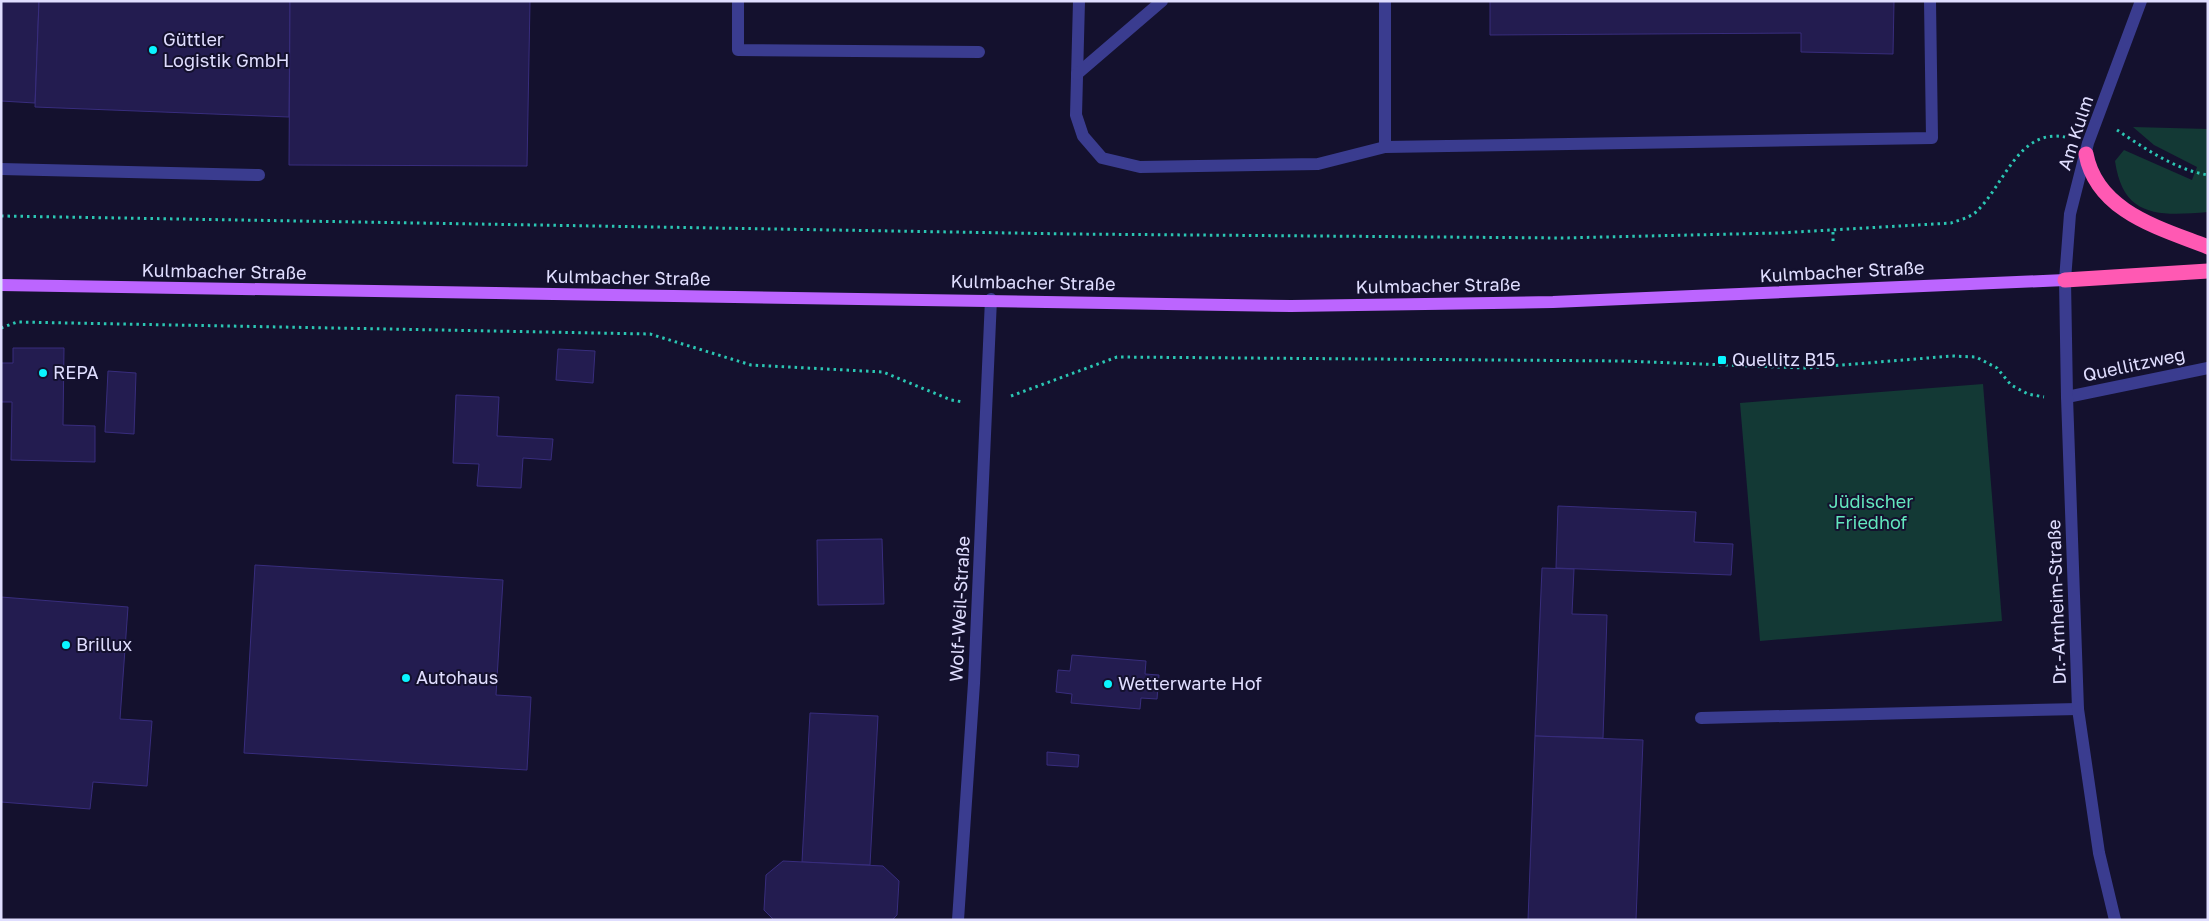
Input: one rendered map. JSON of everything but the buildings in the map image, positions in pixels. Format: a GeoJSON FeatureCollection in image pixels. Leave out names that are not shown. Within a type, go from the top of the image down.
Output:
{"type":"FeatureCollection","features":[{"type":"Feature","properties":{"kind":"highway"},"geometry":{"type":"LineString","coordinates":[[2087,148],[2088,163],[2101,190],[2129,214],[2145,223],[2208,247]]}},
{"type":"Feature","properties":{"kind":"highway"},"geometry":{"type":"LineString","coordinates":[[2065,280],[2208,271]]}},
{"type":"Feature","properties":{"kind":"main road","name":"Kulmbacher Straße"},"geometry":{"type":"LineString","coordinates":[[1,285],[1291,306],[1543,302],[2065,280]]}},
{"type":"Feature","properties":{"kind":"street"},"geometry":{"type":"LineString","coordinates":[[738,1],[738,50],[979,52]]}},
{"type":"Feature","properties":{"kind":"street"},"geometry":{"type":"LineString","coordinates":[[1079,1],[1076,115],[1083,136],[1102,158],[1140,167],[1318,164],[1385,147],[1932,138],[1930,1]]}},
{"type":"Feature","properties":{"kind":"street"},"geometry":{"type":"LineString","coordinates":[[1077,74],[1162,1]]}},
{"type":"Feature","properties":{"kind":"street"},"geometry":{"type":"LineString","coordinates":[[1385,1],[1385,147]]}},
{"type":"Feature","properties":{"kind":"street","name":"Am Kulm"},"geometry":{"type":"LineString","coordinates":[[2065,280],[2070,214],[2087,148],[2141,1]]}},
{"type":"Feature","properties":{"kind":"street"},"geometry":{"type":"LineString","coordinates":[[1,169],[259,175]]}},
{"type":"Feature","properties":{"kind":"street","name":"Dr.-Arnheim-Straße"},"geometry":{"type":"LineString","coordinates":[[2065,280],[2067,397],[2078,708],[2098,853],[2115,920]]}},
{"type":"Feature","properties":{"kind":"street","name":"Wolf-Weil-Straße"},"geometry":{"type":"LineString","coordinates":[[958,920],[974,683],[988,405],[991,300]]}},
{"type":"Feature","properties":{"kind":"street","name":"Quellitzweg"},"geometry":{"type":"LineString","coordinates":[[2067,397],[2208,368]]}},
{"type":"Feature","properties":{"kind":"street"},"geometry":{"type":"LineString","coordinates":[[1701,718],[2078,708]]}},
{"type":"Feature","properties":{"kind":"path"},"geometry":{"type":"LineString","coordinates":[[2098,118],[2142,147],[2190,170],[2208,175]]}},
{"type":"Feature","properties":{"kind":"path"},"geometry":{"type":"LineString","coordinates":[[1,216],[1071,234],[1552,238],[1834,230],[1951,223],[1976,212],[2023,150],[2041,137],[2054,135],[2087,148]]}},
{"type":"Feature","properties":{"kind":"path"},"geometry":{"type":"LineString","coordinates":[[1833,241],[1834,230]]}},
{"type":"Feature","properties":{"kind":"path"},"geometry":{"type":"LineString","coordinates":[[1,328],[17,322],[650,334],[752,365],[883,372],[951,400],[988,405],[1117,357],[1623,361],[1806,368],[1952,356],[1976,357],[1997,368],[2011,385],[2028,394],[2051,398],[2067,397]]}},
{"type":"Feature","properties":{"kind":"path"},"geometry":{"type":"LineString","coordinates":[[1722,360],[1722,365]]}},
{"type":"Feature","properties":{"kind":"green space"},"geometry":{"type":"Polygon","coordinates":[[[2133,127],[2208,129],[2208,212],[2159,213],[2135,203],[2126,194],[2119,180],[2115,161],[2124,150],[2192,180],[2197,167],[2154,145],[2133,127]]]}},
{"type":"Feature","properties":{"kind":"green space","name":"Jüdischer Friedhof"},"geometry":{"type":"Polygon","coordinates":[[[1983,384],[2002,621],[1760,641],[1740,403],[1983,384]]]}},
{"type":"Feature","properties":{"kind":"place","name":"Güttler Logistik GmbH"},"geometry":{"type":"Point","coordinates":[153,50]}},
{"type":"Feature","properties":{"kind":"place","name":"Quellitz B15"},"geometry":{"type":"Point","coordinates":[1722,360]}},
{"type":"Feature","properties":{"kind":"place","name":"REPA"},"geometry":{"type":"Point","coordinates":[43,373]}},
{"type":"Feature","properties":{"kind":"place","name":"Brillux"},"geometry":{"type":"Point","coordinates":[66,645]}},
{"type":"Feature","properties":{"kind":"place","name":"Autohaus"},"geometry":{"type":"Point","coordinates":[406,678]}},
{"type":"Feature","properties":{"kind":"place","name":"Wetterwarte Hof"},"geometry":{"type":"Point","coordinates":[1108,684]}}]}
